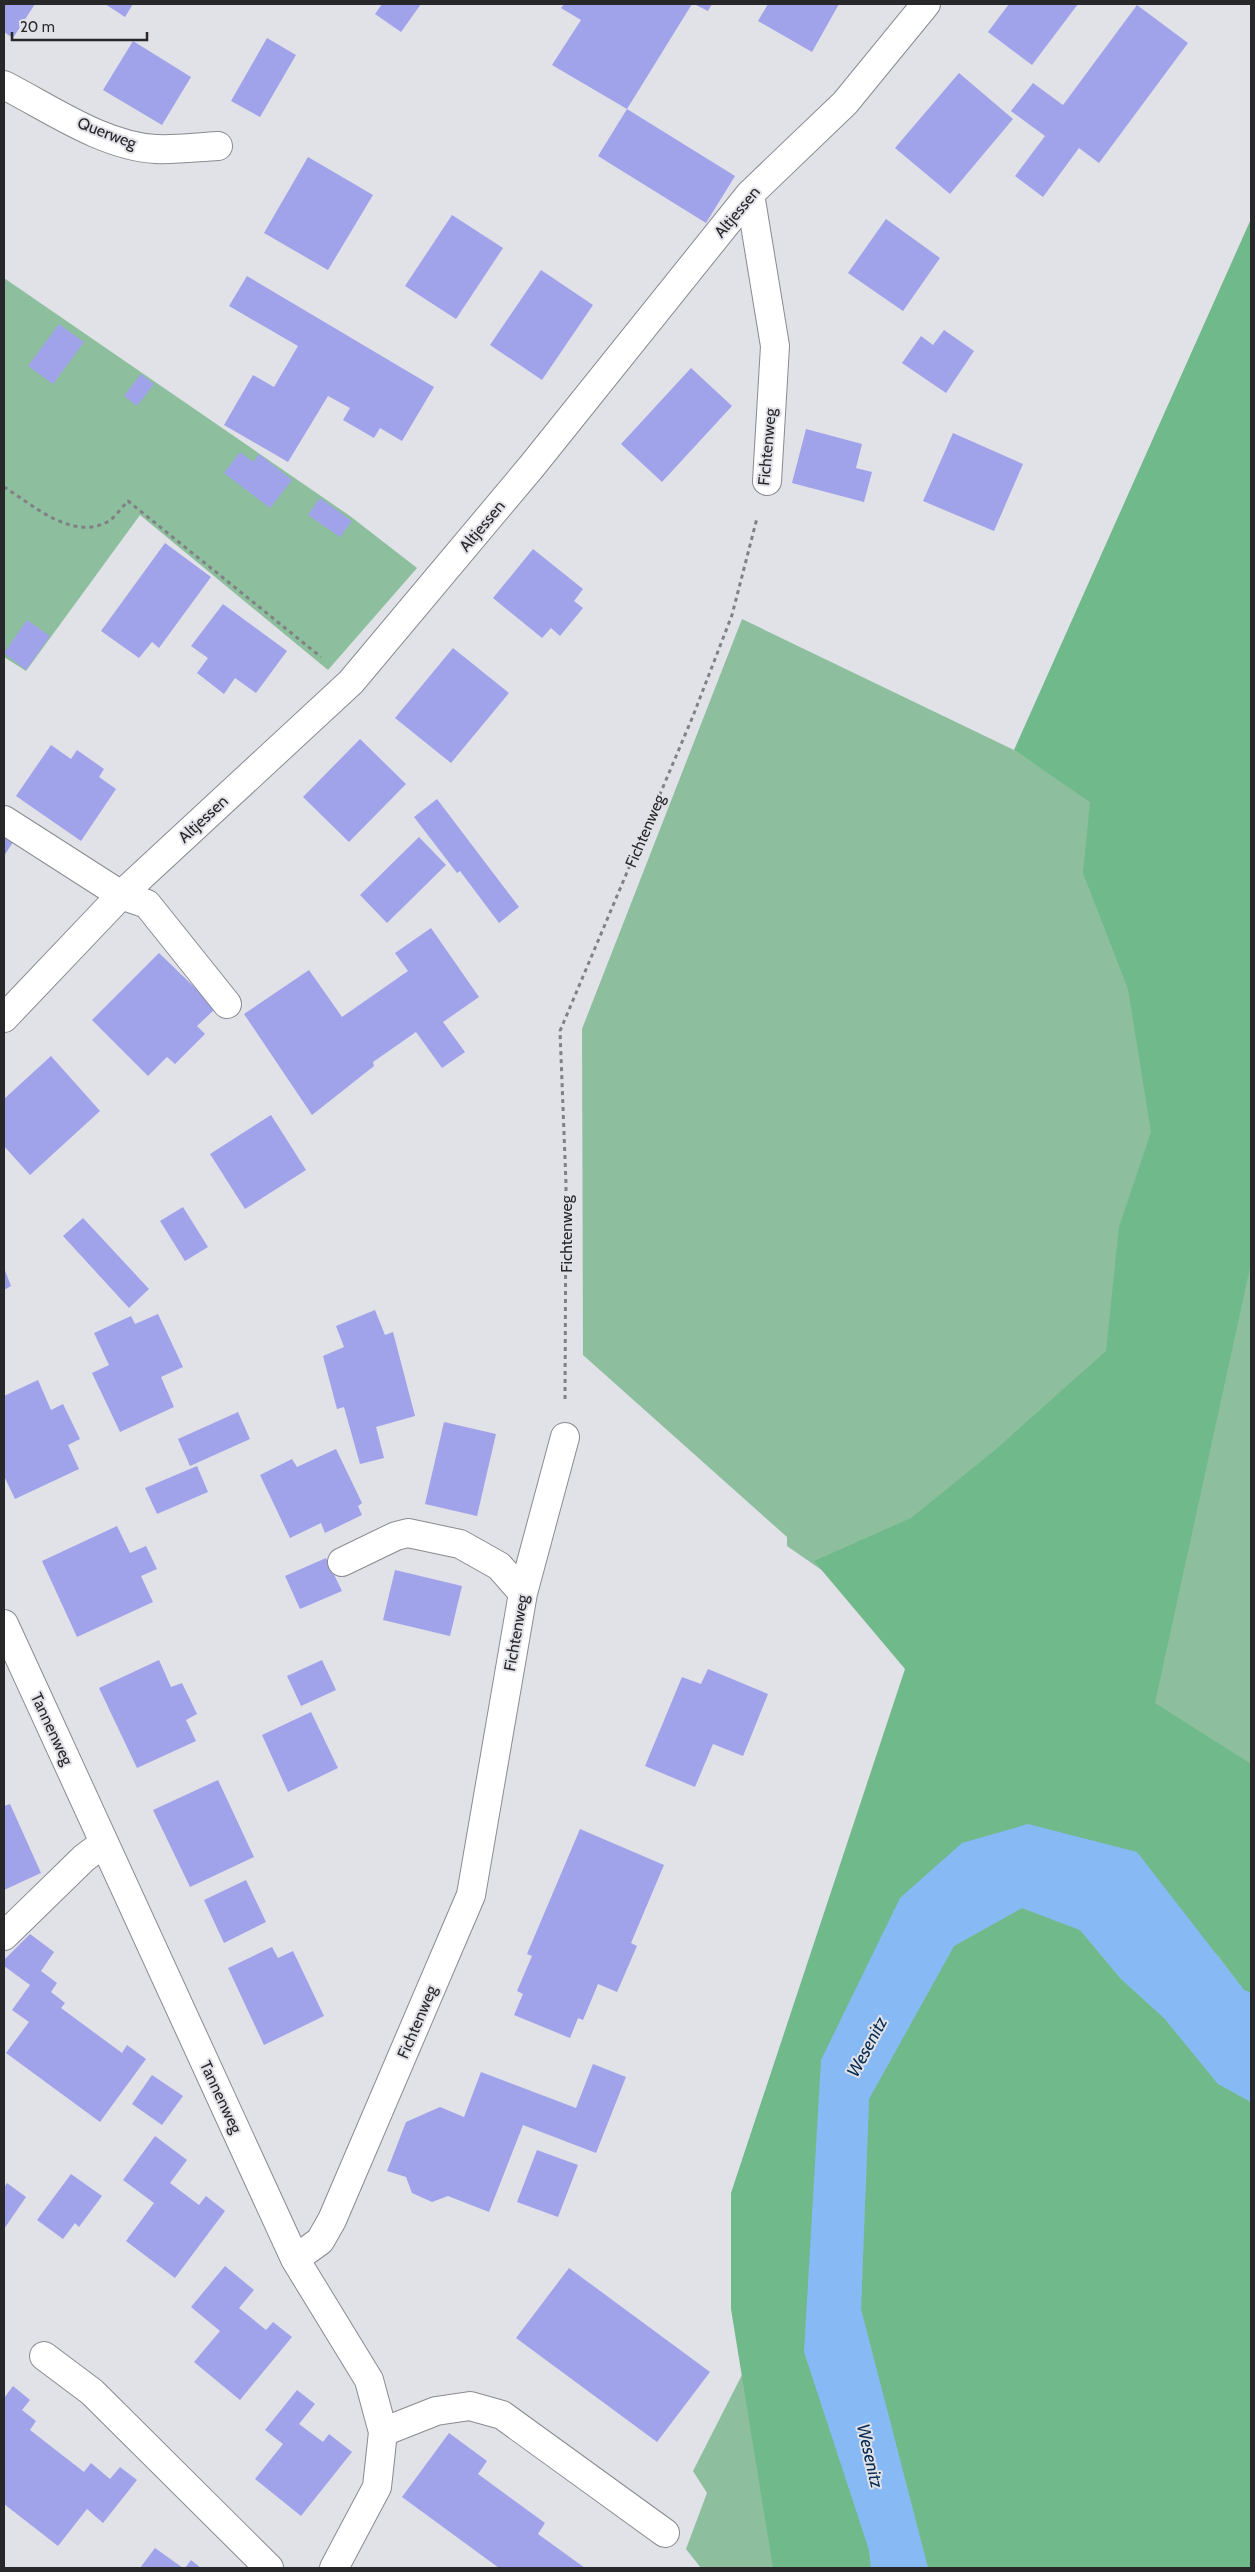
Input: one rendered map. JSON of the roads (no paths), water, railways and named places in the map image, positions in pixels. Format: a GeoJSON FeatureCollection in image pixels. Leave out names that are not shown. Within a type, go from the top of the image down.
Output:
{"type":"FeatureCollection","features":[{"type":"Feature","properties":{"kind":"street","name":"Altjessen"},"geometry":{"type":"LineString","coordinates":[[4,1018],[121,895],[350,682],[532,466],[750,194],[845,103],[926,4]]}},
{"type":"Feature","properties":{"kind":"street","name":"Querweg"},"geometry":{"type":"LineString","coordinates":[[4,85],[91,130],[128,144],[156,149],[218,146]]}},
{"type":"Feature","properties":{"kind":"street","name":"Fichtenweg"},"geometry":{"type":"LineString","coordinates":[[750,194],[783,354],[766,481]]}},
{"type":"Feature","properties":{"kind":"street"},"geometry":{"type":"LineString","coordinates":[[4,820],[121,895],[147,904],[227,1004]]}},
{"type":"Feature","properties":{"kind":"street","name":"Fichtenweg"},"geometry":{"type":"LineString","coordinates":[[295,2259],[320,2240],[332,2220],[471,1895],[523,1593],[565,1437]]}},
{"type":"Feature","properties":{"kind":"street"},"geometry":{"type":"LineString","coordinates":[[342,1562],[396,1536],[408,1533],[460,1544],[499,1566],[523,1593]]}},
{"type":"Feature","properties":{"kind":"street","name":"Tannenweg"},"geometry":{"type":"LineString","coordinates":[[4,1624],[295,2259],[370,2380],[383,2432],[377,2487],[334,2568]]}},
{"type":"Feature","properties":{"kind":"street"},"geometry":{"type":"LineString","coordinates":[[4,1936],[84,1858],[104,1843]]}},
{"type":"Feature","properties":{"kind":"street"},"geometry":{"type":"LineString","coordinates":[[44,2356],[92,2392],[269,2568]]}},
{"type":"Feature","properties":{"kind":"street"},"geometry":{"type":"LineString","coordinates":[[383,2432],[436,2411],[470,2406],[502,2415],[665,2533]]}},
{"type":"Feature","properties":{"kind":"water","name":"Wesenitz"},"geometry":{"type":"Polygon","coordinates":[[[1028,1824],[1137,1852],[1244,1990],[1251,1993],[1251,2102],[1218,2084],[1164,2018],[1121,1979],[1080,1930],[1022,1908],[954,1946],[869,2099],[861,2309],[928,2568],[871,2568],[869,2550],[804,2352],[821,2060],[900,1898],[962,1843],[1028,1824]]]}}]}
